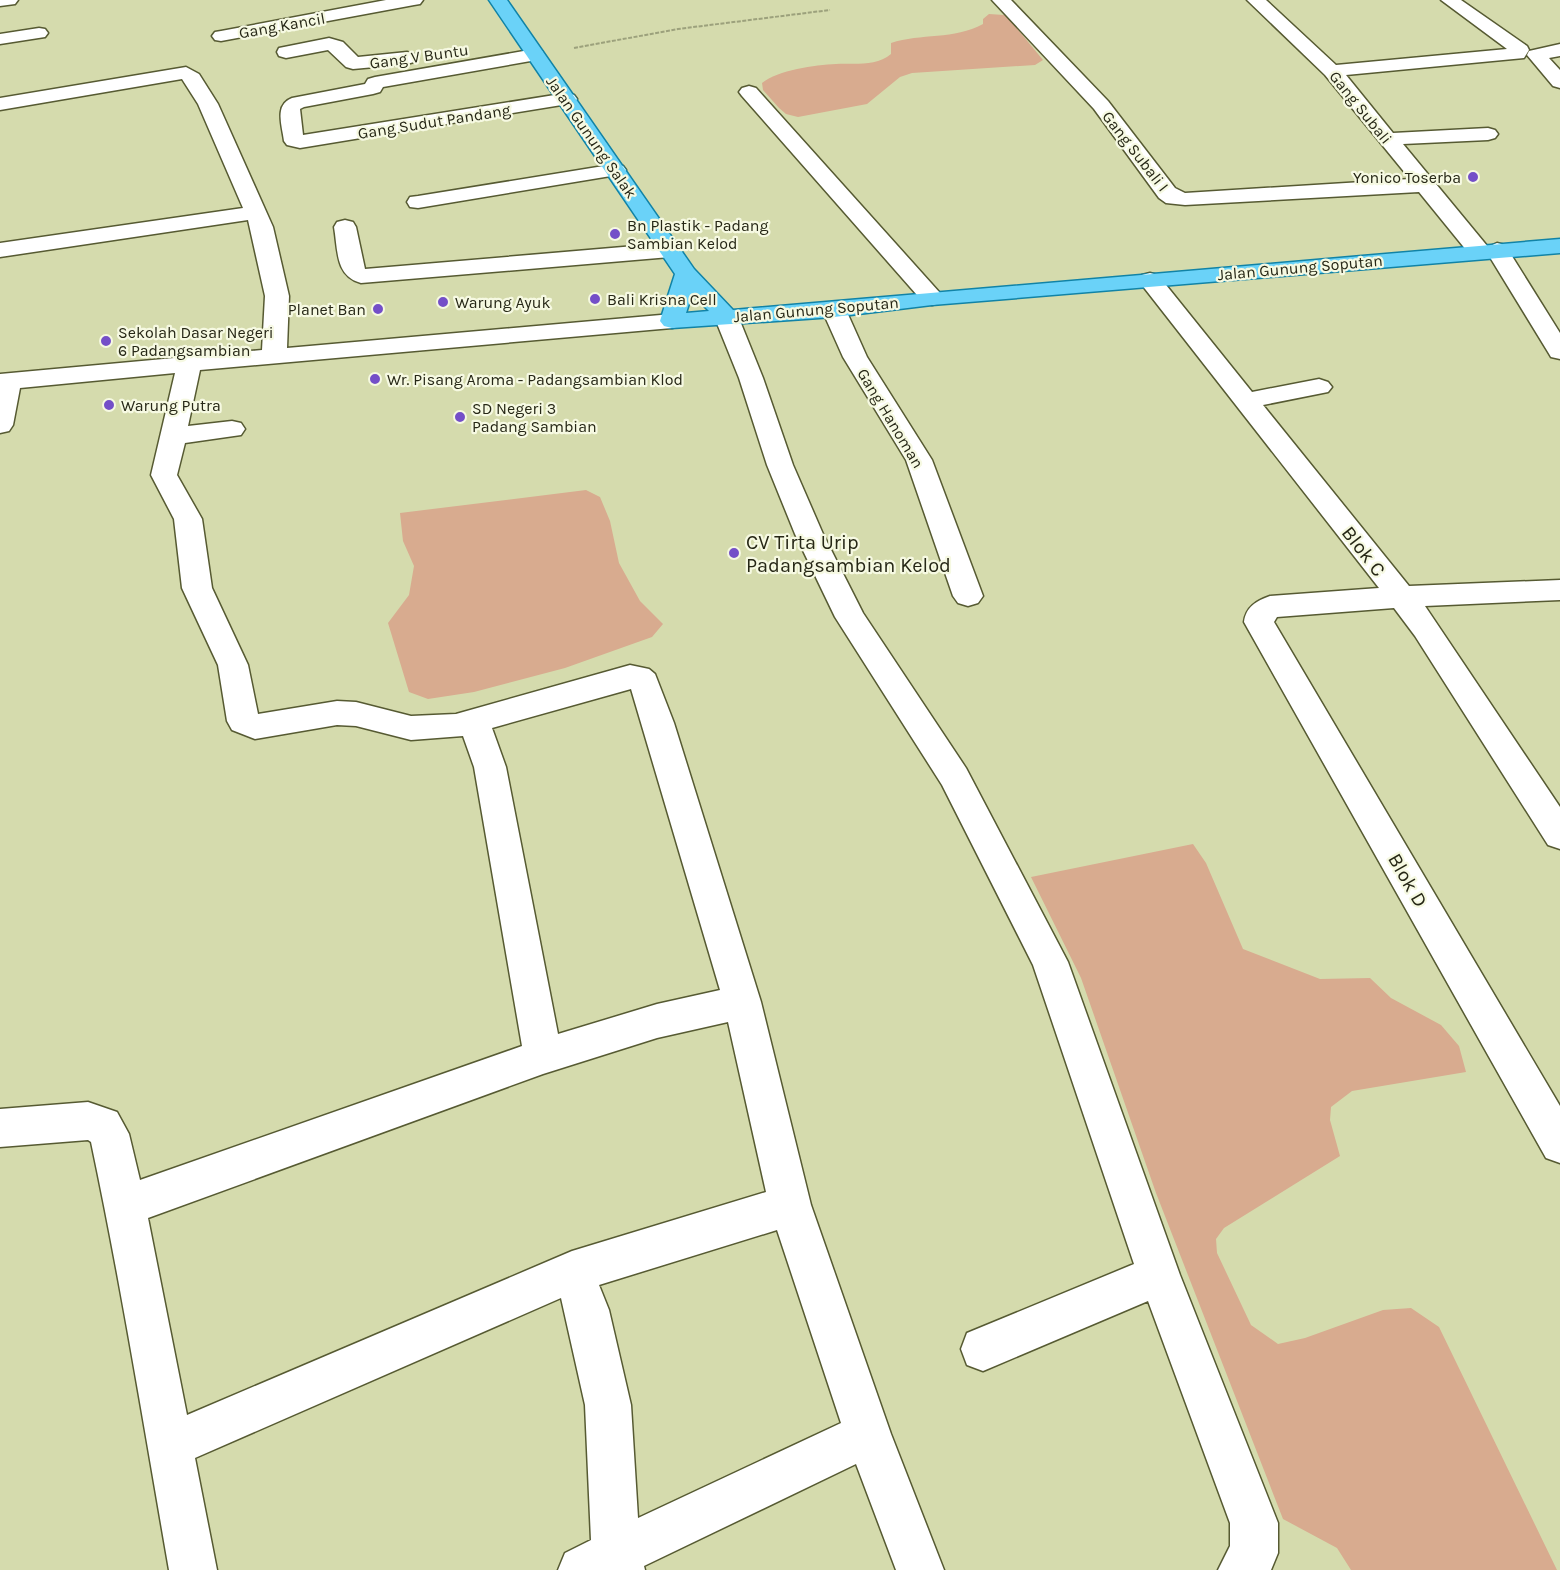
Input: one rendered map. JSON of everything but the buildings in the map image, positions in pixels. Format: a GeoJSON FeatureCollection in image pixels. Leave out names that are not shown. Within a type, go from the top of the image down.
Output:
{"type":"FeatureCollection","features":[{"type":"Feature","properties":{"kind":"main road","name":"Jalan Gunung Salak"},"geometry":{"type":"LineString","coordinates":[[498,0],[686,274],[726,316]]}},
{"type":"Feature","properties":{"kind":"main road","name":"Jalan Gunung Soputan"},"geometry":{"type":"LineString","coordinates":[[672,321],[834,310],[932,298],[1488,250],[1560,246]]}},
{"type":"Feature","properties":{"kind":"main road"},"geometry":{"type":"LineString","coordinates":[[672,321],[686,274]]}},
{"type":"Feature","properties":{"kind":"street"},"geometry":{"type":"LineString","coordinates":[[0,1],[9,0]]}},
{"type":"Feature","properties":{"kind":"street","name":"Gang Kancil"},"geometry":{"type":"LineString","coordinates":[[221,36],[414,0]]}},
{"type":"Feature","properties":{"kind":"street","name":"Gang Subali I"},"geometry":{"type":"LineString","coordinates":[[1001,0],[1101,105],[1167,193],[1174,198],[1185,200],[1424,185]]}},
{"type":"Feature","properties":{"kind":"street","name":"Gang Subali"},"geometry":{"type":"LineString","coordinates":[[1256,0],[1332,71],[1424,185],[1488,250],[1560,352]]}},
{"type":"Feature","properties":{"kind":"street"},"geometry":{"type":"LineString","coordinates":[[1332,71],[1517,54],[1520,50],[1450,0]]}},
{"type":"Feature","properties":{"kind":"street"},"geometry":{"type":"LineString","coordinates":[[0,39],[39,33]]}},
{"type":"Feature","properties":{"kind":"street","name":"Gang V Buntu"},"geometry":{"type":"LineString","coordinates":[[286,52],[329,44],[336,46],[353,63],[359,64],[430,55]]}},
{"type":"Feature","properties":{"kind":"street","name":"Gang V Buntu"},"geometry":{"type":"LineString","coordinates":[[453,51],[529,47]]}},
{"type":"Feature","properties":{"kind":"street","name":"Gang Sudut Pandang"},"geometry":{"type":"LineString","coordinates":[[529,47],[375,83],[373,88],[291,105],[294,141],[300,142],[567,99]]}},
{"type":"Feature","properties":{"kind":"street"},"geometry":{"type":"LineString","coordinates":[[1560,50],[1536,55],[1560,82]]}},
{"type":"Feature","properties":{"kind":"street"},"geometry":{"type":"LineString","coordinates":[[0,104],[186,73],[192,78],[208,105],[262,227],[277,296],[274,356]]}},
{"type":"Feature","properties":{"kind":"street"},"geometry":{"type":"LineString","coordinates":[[749,92],[932,298]]}},
{"type":"Feature","properties":{"kind":"street"},"geometry":{"type":"LineString","coordinates":[[1387,139],[1488,134]]}},
{"type":"Feature","properties":{"kind":"street"},"geometry":{"type":"LineString","coordinates":[[418,202],[616,170]]}},
{"type":"Feature","properties":{"kind":"street"},"geometry":{"type":"LineString","coordinates":[[0,250],[255,213]]}},
{"type":"Feature","properties":{"kind":"street"},"geometry":{"type":"LineString","coordinates":[[345,227],[353,271],[361,276],[669,250]]}},
{"type":"Feature","properties":{"kind":"street","name":"Blok C"},"geometry":{"type":"LineString","coordinates":[[1150,280],[1426,628],[1560,835]]}},
{"type":"Feature","properties":{"kind":"street","name":"Gang Hanoman"},"geometry":{"type":"LineString","coordinates":[[834,310],[855,357],[879,400],[919,460],[968,596]]}},
{"type":"Feature","properties":{"kind":"street"},"geometry":{"type":"LineString","coordinates":[[726,316],[751,378],[780,465],[809,534],[850,617],[954,777],[1050,962],[1159,1275],[1254,1523],[1254,1553],[1242,1570]]}},
{"type":"Feature","properties":{"kind":"street","name":"Jalan Gunung Soputan"},"geometry":{"type":"LineString","coordinates":[[4,382],[672,321]]}},
{"type":"Feature","properties":{"kind":"street"},"geometry":{"type":"LineString","coordinates":[[189,366],[164,475],[188,519],[197,588],[233,665],[243,721],[255,727],[337,713],[356,714],[411,728],[447,727],[474,722],[630,677],[641,678],[658,723],[742,1002],[790,1205],[868,1434],[920,1570]]}},
{"type":"Feature","properties":{"kind":"street"},"geometry":{"type":"LineString","coordinates":[[0,425],[4,382]]}},
{"type":"Feature","properties":{"kind":"street"},"geometry":{"type":"LineString","coordinates":[[1245,401],[1319,387]]}},
{"type":"Feature","properties":{"kind":"street"},"geometry":{"type":"LineString","coordinates":[[172,436],[232,429]]}},
{"type":"Feature","properties":{"kind":"street"},"geometry":{"type":"LineString","coordinates":[[1401,597],[1560,590]]}},
{"type":"Feature","properties":{"kind":"street","name":"Blok D"},"geometry":{"type":"LineString","coordinates":[[1401,597],[1270,607],[1260,615],[1259,622],[1560,1144]]}},
{"type":"Feature","properties":{"kind":"street"},"geometry":{"type":"LineString","coordinates":[[474,722],[490,767],[543,1056]]}},
{"type":"Feature","properties":{"kind":"street"},"geometry":{"type":"LineString","coordinates":[[125,1206],[543,1056],[657,1021],[742,1002]]}},
{"type":"Feature","properties":{"kind":"street"},"geometry":{"type":"LineString","coordinates":[[0,1128],[88,1121],[103,1126],[109,1134],[125,1206],[168,1446],[193,1570]]}},
{"type":"Feature","properties":{"kind":"street"},"geometry":{"type":"LineString","coordinates":[[168,1446],[572,1272],[790,1205]]}},
{"type":"Feature","properties":{"kind":"street"},"geometry":{"type":"LineString","coordinates":[[572,1272],[587,1310],[608,1405],[607,1564],[868,1434]]}},
{"type":"Feature","properties":{"kind":"street"},"geometry":{"type":"LineString","coordinates":[[983,1349],[1159,1275]]}},
{"type":"Feature","properties":{"kind":"path"},"geometry":{"type":"LineString","coordinates":[[529,47],[830,10]]}},
{"type":"Feature","properties":{"kind":"shaded area"},"geometry":{"type":"Polygon","coordinates":[[[989,14],[1004,15],[1010,20],[1043,60],[1035,65],[912,73],[900,77],[867,104],[798,117],[786,114],[763,90],[762,83],[777,75],[818,66],[879,61],[891,54],[891,43],[972,29],[983,24],[983,19],[989,14]]]}},
{"type":"Feature","properties":{"kind":"shaded area"},"geometry":{"type":"Polygon","coordinates":[[[586,490],[600,497],[610,521],[619,563],[640,601],[663,624],[652,637],[565,668],[474,692],[428,699],[409,692],[388,623],[409,595],[414,566],[403,541],[400,513],[586,490]]]}},
{"type":"Feature","properties":{"kind":"shaded area"},"geometry":{"type":"Polygon","coordinates":[[[1193,844],[1206,863],[1243,949],[1320,979],[1370,978],[1391,998],[1441,1025],[1459,1046],[1466,1072],[1352,1091],[1331,1107],[1330,1120],[1340,1156],[1224,1228],[1216,1239],[1217,1253],[1251,1325],[1278,1344],[1305,1338],[1383,1310],[1411,1308],[1439,1327],[1557,1570],[1351,1570],[1337,1548],[1283,1519],[1156,1193],[1081,978],[1031,877],[1193,844]]]}},
{"type":"Feature","properties":{"kind":"place","name":"Yonico Toserba"},"geometry":{"type":"Point","coordinates":[1473,177]}},
{"type":"Feature","properties":{"kind":"place","name":"Bn Plastik - Padang Sambian Kelod"},"geometry":{"type":"Point","coordinates":[615,234]}},
{"type":"Feature","properties":{"kind":"place","name":"Bali Krisna Cell"},"geometry":{"type":"Point","coordinates":[595,299]}},
{"type":"Feature","properties":{"kind":"place","name":"Warung Ayuk"},"geometry":{"type":"Point","coordinates":[443,302]}},
{"type":"Feature","properties":{"kind":"place","name":"Planet Ban"},"geometry":{"type":"Point","coordinates":[378,309]}},
{"type":"Feature","properties":{"kind":"place","name":"Sekolah Dasar Negeri 6 Padangsambian"},"geometry":{"type":"Point","coordinates":[106,341]}},
{"type":"Feature","properties":{"kind":"place","name":"Wr. Pisang Aroma - Padangsambian Klod"},"geometry":{"type":"Point","coordinates":[375,379]}},
{"type":"Feature","properties":{"kind":"place","name":"Warung Putra"},"geometry":{"type":"Point","coordinates":[109,405]}},
{"type":"Feature","properties":{"kind":"place","name":"SD Negeri 3 Padang Sambian"},"geometry":{"type":"Point","coordinates":[460,417]}},
{"type":"Feature","properties":{"kind":"place","name":"CV Tirta Urip Padangsambian Kelod"},"geometry":{"type":"Point","coordinates":[734,553]}}]}
